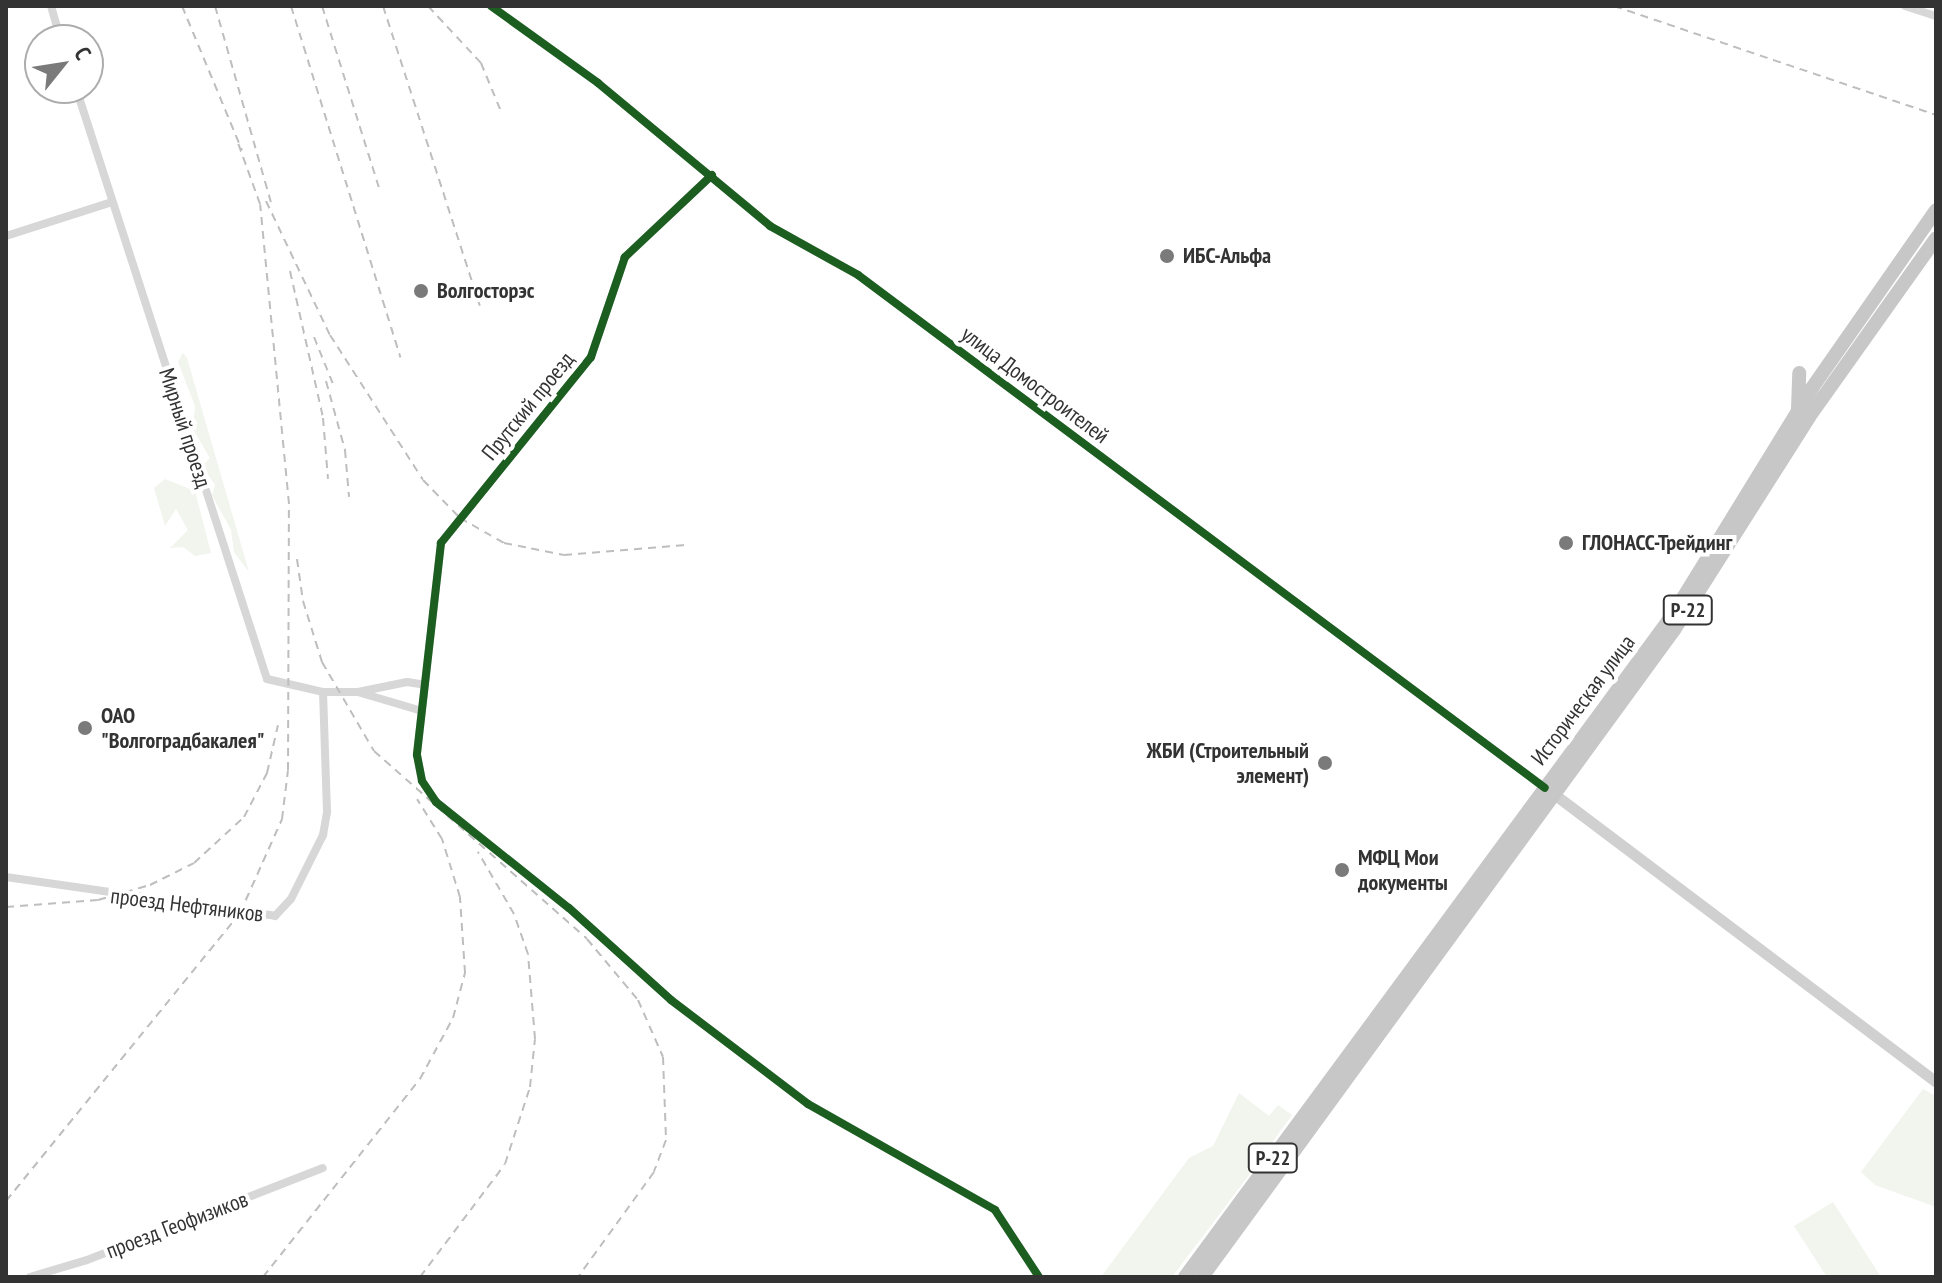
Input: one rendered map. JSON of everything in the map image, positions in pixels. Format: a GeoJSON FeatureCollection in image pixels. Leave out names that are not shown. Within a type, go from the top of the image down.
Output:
{"type":"FeatureCollection","features":[{"type":"Feature","properties":{"kind":"highway","name":"Историческая улица"},"geometry":{"type":"LineString","coordinates":[[1202,1277],[1551,792],[1672,616],[1798,410],[1936,210]]}},
{"type":"Feature","properties":{"kind":"highway","name":"Историческая улица"},"geometry":{"type":"LineString","coordinates":[[1185,1277],[1681,620],[1809,417],[1936,238]]}},
{"type":"Feature","properties":{"kind":"main road"},"geometry":{"type":"LineString","coordinates":[[1551,792],[1936,1082]]}},
{"type":"Feature","properties":{"kind":"street","name":"улица Домостроителей"},"geometry":{"type":"LineString","coordinates":[[491,6],[598,83],[770,226],[858,275],[1551,792]]}},
{"type":"Feature","properties":{"kind":"street"},"geometry":{"type":"LineString","coordinates":[[1905,6],[1936,16]]}},
{"type":"Feature","properties":{"kind":"street","name":"Мирный проезд"},"geometry":{"type":"LineString","coordinates":[[81,104],[267,679],[323,692],[358,692]]}},
{"type":"Feature","properties":{"kind":"street","name":"Прутский проезд"},"geometry":{"type":"LineString","coordinates":[[712,175],[625,257],[591,357],[441,543],[417,755],[422,781],[436,802],[569,908],[671,1000],[808,1104],[995,1210],[1039,1277]]}},
{"type":"Feature","properties":{"kind":"street"},"geometry":{"type":"LineString","coordinates":[[6,236],[112,202]]}},
{"type":"Feature","properties":{"kind":"street"},"geometry":{"type":"LineString","coordinates":[[358,692],[407,682],[425,685]]}},
{"type":"Feature","properties":{"kind":"street","name":"проезд Нефтяников"},"geometry":{"type":"LineString","coordinates":[[6,877],[275,916],[291,899],[323,835],[327,812],[323,692]]}},
{"type":"Feature","properties":{"kind":"street"},"geometry":{"type":"LineString","coordinates":[[358,692],[422,711]]}},
{"type":"Feature","properties":{"kind":"street","name":"проезд Геофизиков"},"geometry":{"type":"LineString","coordinates":[[30,1277],[87,1260],[323,1168]]}},
{"type":"Feature","properties":{"kind":"shaded area"},"geometry":{"type":"Polygon","coordinates":[[[183,353],[249,572],[234,552],[231,530],[212,495],[215,485],[202,466],[210,458],[193,429],[195,406],[178,362],[183,353]]]}},
{"type":"Feature","properties":{"kind":"shaded area"},"geometry":{"type":"Polygon","coordinates":[[[165,479],[195,491],[211,553],[195,556],[183,547],[170,548],[188,530],[176,509],[165,526],[154,488],[165,479]]]}},
{"type":"Feature","properties":{"kind":"shaded area"},"geometry":{"type":"Polygon","coordinates":[[[1923,1089],[1936,1096],[1936,1207],[1875,1185],[1861,1172],[1923,1089]]]}},
{"type":"Feature","properties":{"kind":"shaded area"},"geometry":{"type":"Polygon","coordinates":[[[1239,1093],[1269,1116],[1278,1105],[1292,1115],[1172,1277],[1101,1277],[1189,1158],[1213,1146],[1239,1093]]]}},
{"type":"Feature","properties":{"kind":"shaded area"},"geometry":{"type":"Polygon","coordinates":[[[1833,1202],[1881,1277],[1827,1277],[1794,1226],[1833,1202]]]}},
{"type":"Feature","properties":{"kind":"railway"},"geometry":{"type":"LineString","coordinates":[[182,6],[242,150]]}},
{"type":"Feature","properties":{"kind":"railway"},"geometry":{"type":"LineString","coordinates":[[215,6],[272,206]]}},
{"type":"Feature","properties":{"kind":"railway"},"geometry":{"type":"LineString","coordinates":[[291,6],[400,357]]}},
{"type":"Feature","properties":{"kind":"railway"},"geometry":{"type":"LineString","coordinates":[[322,6],[379,188]]}},
{"type":"Feature","properties":{"kind":"railway"},"geometry":{"type":"LineString","coordinates":[[383,6],[480,306]]}},
{"type":"Feature","properties":{"kind":"railway"},"geometry":{"type":"LineString","coordinates":[[428,6],[481,63],[500,109]]}},
{"type":"Feature","properties":{"kind":"railway"},"geometry":{"type":"LineString","coordinates":[[1614,6],[1936,115]]}},
{"type":"Feature","properties":{"kind":"railway"},"geometry":{"type":"LineString","coordinates":[[6,1201],[240,913],[282,819],[288,770],[289,504],[260,204],[238,143]]}},
{"type":"Feature","properties":{"kind":"railway"},"geometry":{"type":"LineString","coordinates":[[266,201],[330,335],[423,480],[460,518],[504,543],[564,555],[686,545]]}},
{"type":"Feature","properties":{"kind":"railway"},"geometry":{"type":"LineString","coordinates":[[290,271],[323,418],[328,479]]}},
{"type":"Feature","properties":{"kind":"railway"},"geometry":{"type":"LineString","coordinates":[[314,337],[335,389]]}},
{"type":"Feature","properties":{"kind":"railway"},"geometry":{"type":"LineString","coordinates":[[326,381],[345,450],[349,497]]}},
{"type":"Feature","properties":{"kind":"railway"},"geometry":{"type":"LineString","coordinates":[[297,559],[303,601],[322,662],[374,751],[587,939],[638,1000],[663,1057],[666,1140],[654,1172],[578,1277]]}},
{"type":"Feature","properties":{"kind":"railway"},"geometry":{"type":"LineString","coordinates":[[6,907],[98,900],[150,885],[194,863],[244,817],[267,773],[278,725]]}},
{"type":"Feature","properties":{"kind":"railway"},"geometry":{"type":"LineString","coordinates":[[263,1277],[420,1079],[453,1018],[465,973],[460,897],[442,839],[417,799]]}},
{"type":"Feature","properties":{"kind":"railway"},"geometry":{"type":"LineString","coordinates":[[420,1277],[505,1164],[530,1087],[535,1039],[528,954],[514,914],[478,852]]}},
{"type":"Feature","properties":{"kind":"cycle path"},"geometry":{"type":"LineString","coordinates":[[491,6],[598,83],[770,226],[858,275],[1545,788]]}},
{"type":"Feature","properties":{"kind":"cycle path"},"geometry":{"type":"LineString","coordinates":[[712,175],[625,257],[591,357],[441,543],[417,755],[422,781],[436,802],[569,908],[671,1000],[808,1104],[995,1210],[1039,1277]]}},
{"type":"Feature","properties":{"kind":"place","name":"ИБС-Альфа"},"geometry":{"type":"Point","coordinates":[1167,256]}},
{"type":"Feature","properties":{"kind":"place","name":"Волгосторэс"},"geometry":{"type":"Point","coordinates":[421,291]}},
{"type":"Feature","properties":{"kind":"place","name":"ГЛОНАСС-Трейдинг"},"geometry":{"type":"Point","coordinates":[1566,543]}},
{"type":"Feature","properties":{"kind":"place","name":"ОАО \"Волгоградбакалея\""},"geometry":{"type":"Point","coordinates":[85,728]}},
{"type":"Feature","properties":{"kind":"place","name":"ЖБИ (Строительный элемент)"},"geometry":{"type":"Point","coordinates":[1325,763]}},
{"type":"Feature","properties":{"kind":"place","name":"МФЦ Мои документы"},"geometry":{"type":"Point","coordinates":[1342,870]}}]}
